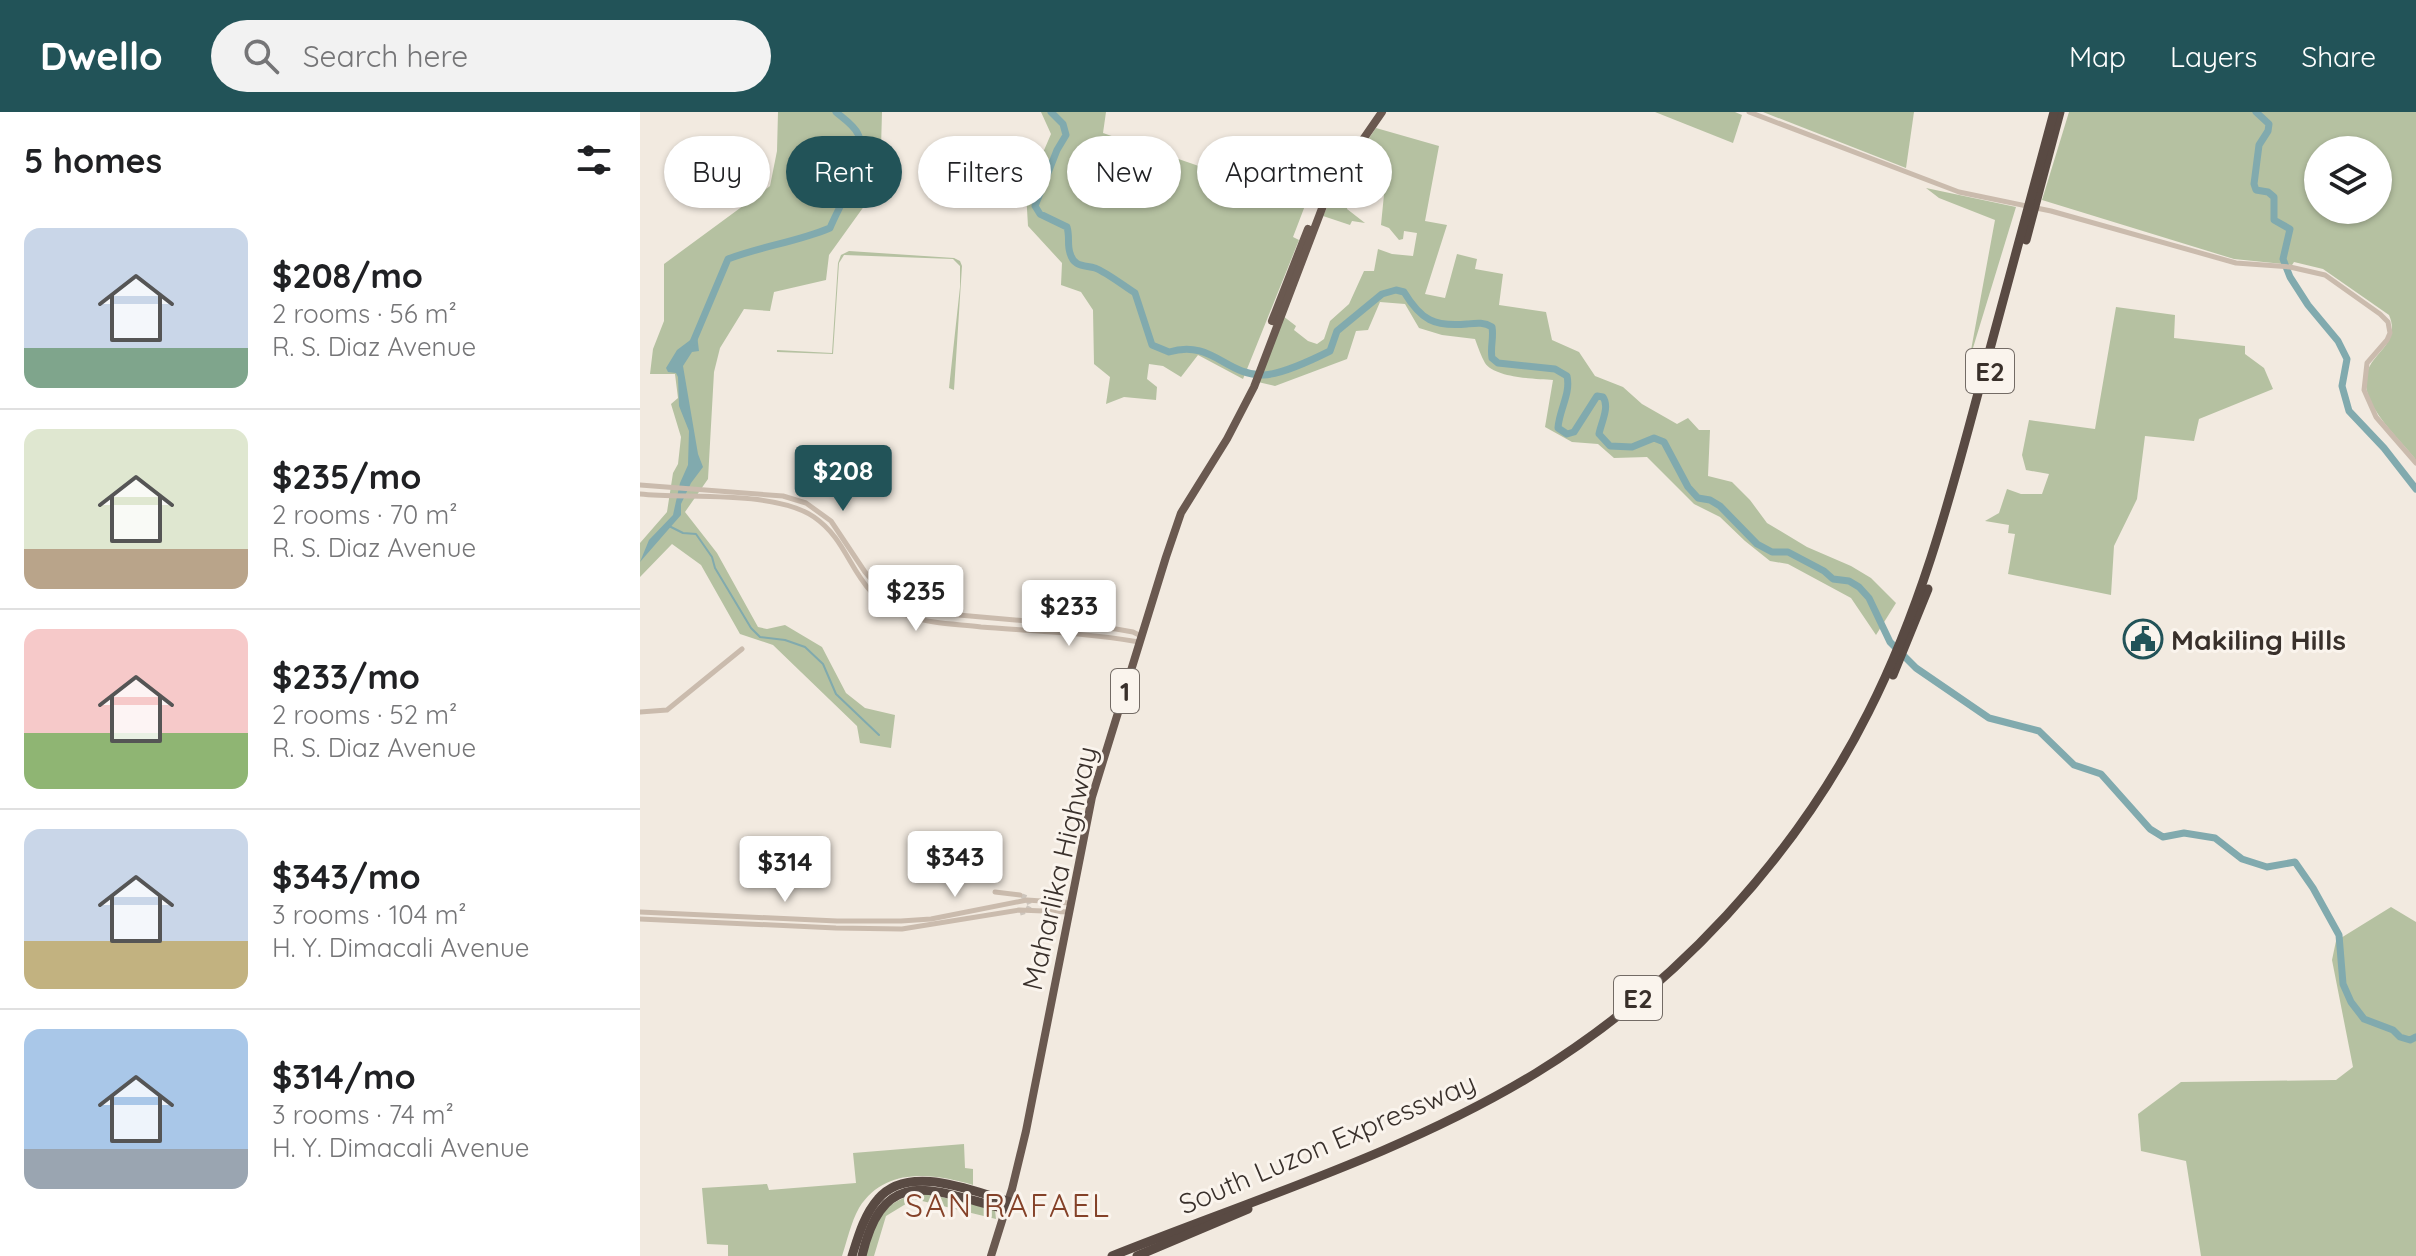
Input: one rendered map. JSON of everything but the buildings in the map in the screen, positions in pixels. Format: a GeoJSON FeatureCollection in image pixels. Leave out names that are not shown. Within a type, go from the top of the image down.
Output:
{"type":"FeatureCollection","features":[{"type":"Feature","properties":{"kind":"highway","name":"Maharlika Highway"},"geometry":{"type":"LineString","coordinates":[[991,1256],[1026,1131],[1092,797],[1178,519],[1251,386],[1326,198],[1348,159],[1382,112]]}},
{"type":"Feature","properties":{"kind":"highway","name":"South Luzon Expressway"},"geometry":{"type":"LineString","coordinates":[[1911,626],[1943,526],[2054,112]]}},
{"type":"Feature","properties":{"kind":"highway","name":"South Luzon Expressway"},"geometry":{"type":"LineString","coordinates":[[1112,1256],[1154,1239],[1204,1227],[1442,1124],[1536,1073],[1625,1008],[1688,953],[1749,889],[1778,853],[1847,752],[1893,667],[1911,626],[1948,529],[2060,112]]}},
{"type":"Feature","properties":{"kind":"highway"},"geometry":{"type":"LineString","coordinates":[[852,1256],[871,1208],[880,1196],[909,1183],[926,1182],[1007,1205]]}},
{"type":"Feature","properties":{"kind":"highway"},"geometry":{"type":"LineString","coordinates":[[862,1256],[877,1212],[898,1194],[909,1190],[1007,1205]]}},
{"type":"Feature","properties":{"kind":"highway","name":"South Luzon Expressway"},"geometry":{"type":"LineString","coordinates":[[1145,1253],[1193,1224],[1247,1206]]}},
{"type":"Feature","properties":{"kind":"street"},"geometry":{"type":"LineString","coordinates":[[1749,112],[1934,185],[2051,211],[2236,263],[2290,267],[2325,275],[2388,322],[2390,333],[2387,340],[2367,363],[2364,390],[2376,417],[2416,463]]}},
{"type":"Feature","properties":{"kind":"street"},"geometry":{"type":"LineString","coordinates":[[640,485],[793,497],[831,521],[872,581],[898,602],[936,613],[1116,629],[1133,632],[1141,640]]}},
{"type":"Feature","properties":{"kind":"street"},"geometry":{"type":"LineString","coordinates":[[752,501],[753,492]]}},
{"type":"Feature","properties":{"kind":"street"},"geometry":{"type":"LineString","coordinates":[[640,494],[783,504],[803,510],[826,527],[863,584],[894,610],[926,621],[1141,640]]}},
{"type":"Feature","properties":{"kind":"street"},"geometry":{"type":"LineString","coordinates":[[803,510],[806,503]]}},
{"type":"Feature","properties":{"kind":"street"},"geometry":{"type":"LineString","coordinates":[[999,628],[1000,619]]}},
{"type":"Feature","properties":{"kind":"street"},"geometry":{"type":"LineString","coordinates":[[640,712],[667,710],[742,649]]}},
{"type":"Feature","properties":{"kind":"street"},"geometry":{"type":"LineString","coordinates":[[995,892],[1020,895]]}},
{"type":"Feature","properties":{"kind":"street"},"geometry":{"type":"LineString","coordinates":[[640,919],[837,925],[920,920],[1027,900],[1050,901],[1069,908]]}},
{"type":"Feature","properties":{"kind":"street"},"geometry":{"type":"LineString","coordinates":[[1048,910],[1050,901]]}},
{"type":"Feature","properties":{"kind":"street"},"geometry":{"type":"LineString","coordinates":[[640,912],[902,929],[1019,910],[1069,908]]}},
{"type":"Feature","properties":{"kind":"street"},"geometry":{"type":"LineString","coordinates":[[997,914],[1020,913]]}},
{"type":"Feature","properties":{"kind":"green space"},"geometry":{"type":"Polygon","coordinates":[[[778,112],[882,112],[881,136],[786,136],[786,208],[863,208],[829,255],[826,280],[774,292],[770,311],[744,309],[720,348],[714,372],[708,479],[685,512],[717,553],[758,627],[767,629],[785,625],[822,647],[846,693],[865,708],[895,715],[891,748],[860,743],[857,726],[773,645],[740,634],[701,565],[672,544],[640,577],[640,543],[667,512],[681,437],[671,404],[678,398],[675,374],[650,374],[653,349],[664,321],[664,264],[740,208],[770,208],[770,186],[777,151],[778,112]]]}},
{"type":"Feature","properties":{"kind":"green space"},"geometry":{"type":"Polygon","coordinates":[[[1041,112],[1106,112],[1103,133],[1112,136],[1067,136],[1067,208],[1181,208],[1181,160],[1197,165],[1197,208],[1304,208],[1293,237],[1299,240],[1243,379],[1198,355],[1181,377],[1163,366],[1149,364],[1147,379],[1157,387],[1156,400],[1124,397],[1106,404],[1110,377],[1094,364],[1093,310],[1081,292],[1061,285],[1062,263],[1028,226],[1027,208],[1051,208],[1051,134],[1041,112]]]}},
{"type":"Feature","properties":{"kind":"green space"},"geometry":{"type":"Polygon","coordinates":[[[1655,112],[1735,112],[1742,115],[1733,143],[1655,112]]]}},
{"type":"Feature","properties":{"kind":"green space"},"geometry":{"type":"Polygon","coordinates":[[[1763,112],[1914,112],[1906,168],[1763,112]]]}},
{"type":"Feature","properties":{"kind":"green space"},"geometry":{"type":"Polygon","coordinates":[[[2069,112],[2416,112],[2416,460],[2379,416],[2366,385],[2371,363],[2390,338],[2392,327],[2389,315],[2323,269],[2294,262],[2292,265],[2234,259],[2042,200],[2069,112]]]}},
{"type":"Feature","properties":{"kind":"green space"},"geometry":{"type":"Polygon","coordinates":[[[1376,128],[1439,146],[1425,221],[1447,225],[1425,294],[1445,298],[1457,254],[1477,259],[1475,269],[1503,274],[1499,305],[1546,312],[1552,340],[1579,352],[1595,376],[1623,387],[1642,404],[1677,424],[1688,418],[1699,430],[1710,430],[1708,476],[1732,482],[1767,523],[1807,547],[1871,578],[1896,603],[1876,635],[1851,598],[1788,564],[1770,561],[1720,517],[1694,504],[1647,457],[1614,458],[1598,444],[1572,442],[1545,427],[1553,380],[1497,372],[1485,363],[1475,339],[1442,335],[1419,328],[1405,304],[1380,302],[1368,330],[1356,331],[1347,359],[1275,386],[1258,382],[1283,316],[1296,326],[1294,330],[1317,344],[1324,339],[1330,321],[1349,304],[1364,271],[1374,271],[1378,249],[1413,256],[1417,233],[1404,231],[1403,239],[1399,240],[1389,228],[1381,225],[1383,208],[1392,208],[1392,136],[1370,136],[1376,128]]]}},
{"type":"Feature","properties":{"kind":"green space"},"geometry":{"type":"Polygon","coordinates":[[[1926,188],[2016,207],[1969,361],[1995,220],[1939,198],[1926,188]]]}},
{"type":"Feature","properties":{"kind":"green space"},"geometry":{"type":"Polygon","coordinates":[[[1327,208],[1347,208],[1365,223],[1352,221],[1350,225],[1323,216],[1327,208]]]}},
{"type":"Feature","properties":{"kind":"green space"},"geometry":{"type":"Polygon","coordinates":[[[849,251],[954,258],[960,261],[962,266],[954,390],[949,388],[960,266],[953,259],[844,255],[839,263],[833,354],[777,352],[832,353],[838,263],[841,255],[849,251]]]}},
{"type":"Feature","properties":{"kind":"green space"},"geometry":{"type":"Polygon","coordinates":[[[2116,307],[2175,315],[2174,338],[2245,346],[2245,354],[2264,368],[2273,389],[2199,419],[2194,441],[2145,436],[2137,499],[2114,546],[2111,595],[2008,574],[2015,534],[2008,533],[2009,525],[1985,521],[1999,513],[2007,489],[2021,494],[2042,494],[2049,474],[2026,470],[2022,455],[2029,420],[2095,429],[2116,307]]]}},
{"type":"Feature","properties":{"kind":"green space"},"geometry":{"type":"Polygon","coordinates":[[[2391,907],[2416,922],[2416,1256],[2201,1256],[2186,1161],[2141,1151],[2138,1114],[2181,1082],[2336,1080],[2353,1067],[2332,960],[2336,941],[2391,907]]]}},
{"type":"Feature","properties":{"kind":"green space"},"geometry":{"type":"Polygon","coordinates":[[[964,1144],[965,1168],[973,1169],[973,1185],[926,1176],[882,1185],[859,1208],[842,1256],[728,1256],[728,1245],[707,1244],[702,1188],[767,1184],[769,1190],[856,1183],[853,1153],[964,1144]]]}},
{"type":"Feature","properties":{"kind":"green space"},"geometry":{"type":"Polygon","coordinates":[[[923,1193],[991,1208],[995,1210],[996,1219],[914,1199],[886,1216],[874,1256],[864,1256],[878,1222],[889,1207],[908,1196],[923,1193]]]}},
{"type":"Feature","properties":{"kind":"water"},"geometry":{"type":"Polygon","coordinates":[[[697,335],[699,351],[692,352],[683,366],[703,467],[681,504],[681,515],[640,562],[649,540],[673,515],[680,483],[688,465],[689,431],[679,406],[678,377],[666,368],[677,350],[697,335]]]}},
{"type":"Feature","properties":{"kind":"waterway"},"geometry":{"type":"LineString","coordinates":[[693,342],[728,259],[830,228],[857,168],[861,144],[856,131],[836,112]]}},
{"type":"Feature","properties":{"kind":"waterway"},"geometry":{"type":"LineString","coordinates":[[1051,112],[1063,124],[1066,135],[1035,206],[1040,214],[1067,227],[1069,250],[1074,261],[1099,270],[1135,293],[1152,345],[1169,352],[1197,350],[1251,374],[1271,374],[1330,351],[1337,331],[1382,294],[1396,290],[1404,292],[1416,309],[1437,323],[1480,323],[1492,327],[1492,358],[1498,363],[1555,369],[1567,376],[1558,428],[1567,434],[1574,432],[1597,396],[1603,397],[1605,410],[1599,434],[1610,446],[1632,447],[1654,438],[1664,442],[1688,487],[1698,498],[1720,506],[1757,544],[1772,552],[1788,552],[1833,579],[1849,581],[1859,587],[1869,598],[1890,642],[1916,668],[1989,718],[2039,731],[2074,765],[2101,774],[2150,829],[2163,837],[2184,833],[2215,838],[2242,859],[2267,867],[2295,862],[2339,935],[2343,984],[2351,1002],[2364,1019],[2393,1030],[2400,1037],[2410,1040],[2416,1037]]}},
{"type":"Feature","properties":{"kind":"waterway"},"geometry":{"type":"LineString","coordinates":[[2256,112],[2269,124],[2259,145],[2254,184],[2256,190],[2268,192],[2274,197],[2274,220],[2290,229],[2283,259],[2290,277],[2338,341],[2347,359],[2342,386],[2349,411],[2384,448],[2416,489]]}},
{"type":"Feature","properties":{"kind":"waterway"},"geometry":{"type":"LineString","coordinates":[[669,526],[683,533],[696,534],[751,628],[760,637],[785,640],[805,647],[823,664],[836,694],[879,735]]}},
{"type":"Feature","properties":{"kind":"tunnel"},"geometry":{"type":"LineString","coordinates":[[1020,895],[1027,898],[1030,905],[1027,911],[1020,913]]}},
{"type":"Feature","properties":{"kind":"place","name":"Makiling Hills"},"geometry":{"type":"Point","coordinates":[2143,639]}},
{"type":"Feature","properties":{"kind":"district","name":"SAN RAFAEL"},"geometry":{"type":"Point","coordinates":[1008,1205]}}]}
